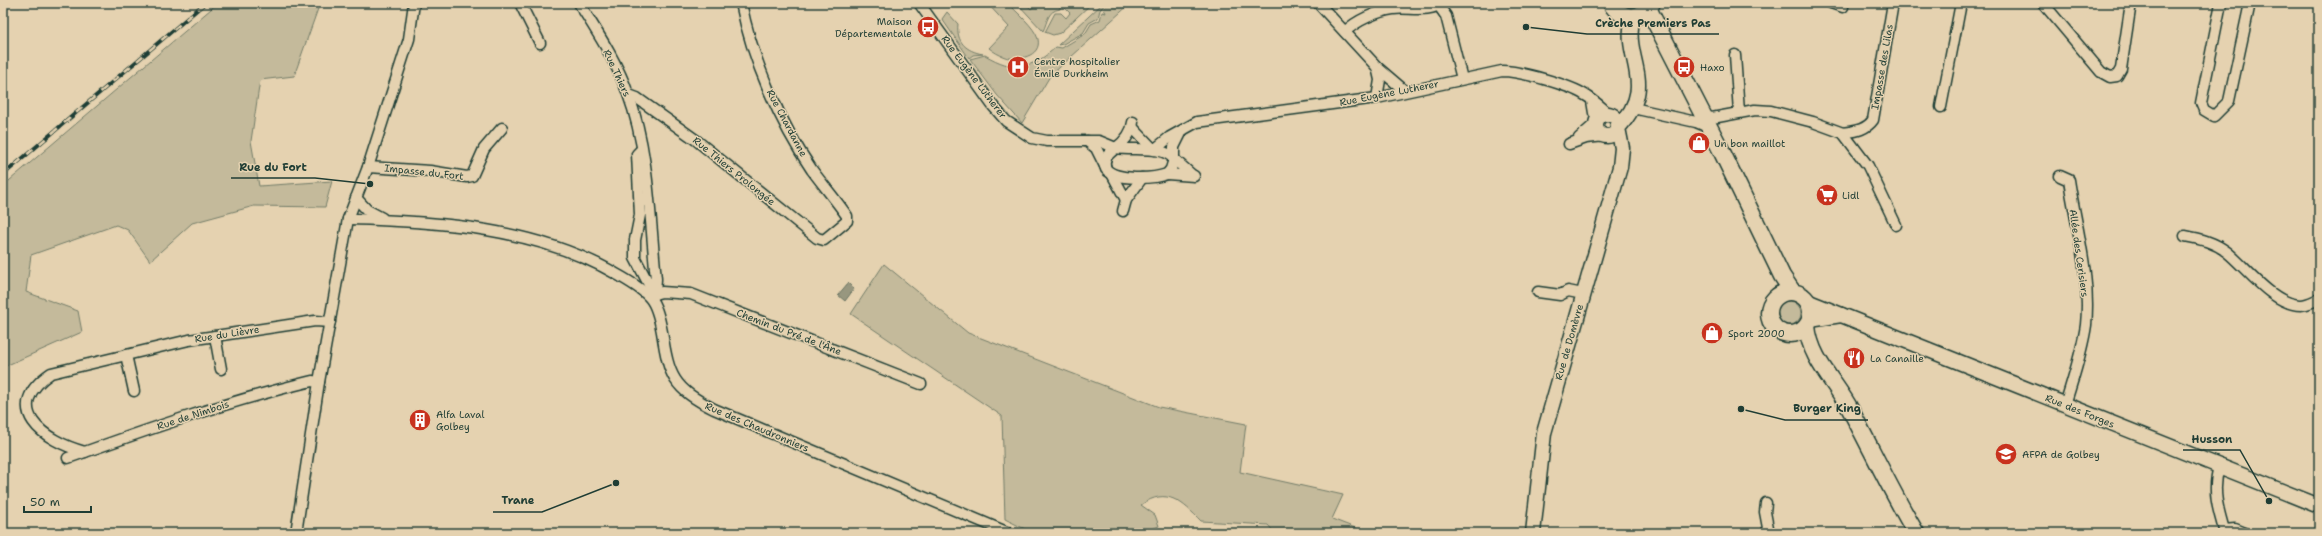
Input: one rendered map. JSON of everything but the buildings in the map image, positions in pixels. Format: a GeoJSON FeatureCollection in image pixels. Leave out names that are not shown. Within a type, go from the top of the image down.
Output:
{"type":"FeatureCollection","features":[{"type":"Feature","properties":{"kind":"main road"},"geometry":{"type":"LineString","coordinates":[[1611,3],[1620,14],[1633,17],[1650,6],[1782,276],[1792,291]]}},
{"type":"Feature","properties":{"kind":"main road"},"geometry":{"type":"LineString","coordinates":[[1768,247],[1774,279],[1774,299]]}},
{"type":"Feature","properties":{"kind":"main road"},"geometry":{"type":"LineString","coordinates":[[1823,370],[1785,333],[1773,325],[1770,319],[1770,305],[1779,294],[1792,291],[1799,293],[1808,302],[1811,308],[1808,323],[1814,353],[1823,370],[1849,407],[1916,533]]}},
{"type":"Feature","properties":{"kind":"main road"},"geometry":{"type":"LineString","coordinates":[[1785,333],[1794,333],[1808,323]]}},
{"type":"Feature","properties":{"kind":"main road"},"geometry":{"type":"LineString","coordinates":[[1900,505],[1912,533]]}},
{"type":"Feature","properties":{"kind":"street"},"geometry":{"type":"LineString","coordinates":[[296,533],[319,382],[348,219],[368,167],[409,39],[414,3]]}},
{"type":"Feature","properties":{"kind":"street"},"geometry":{"type":"LineString","coordinates":[[520,3],[540,44]]}},
{"type":"Feature","properties":{"kind":"street","name":"Rue Thiers"},"geometry":{"type":"LineString","coordinates":[[579,3],[613,62],[629,95],[646,171],[656,279],[652,296]]}},
{"type":"Feature","properties":{"kind":"street","name":"Rue Chardanne"},"geometry":{"type":"LineString","coordinates":[[741,3],[747,34],[775,104],[812,169],[847,216],[847,220],[837,230]]}},
{"type":"Feature","properties":{"kind":"street","name":"Rue Eugène Lutherer"},"geometry":{"type":"LineString","coordinates":[[919,3],[993,106],[1006,121],[1032,138],[1047,141],[1099,141],[1116,148],[1154,150],[1170,137],[1198,122],[1377,98],[1490,72],[1517,71],[1576,90],[1592,101],[1598,103],[1601,118]]}},
{"type":"Feature","properties":{"kind":"street"},"geometry":{"type":"LineString","coordinates":[[1318,3],[1377,67],[1405,91]]}},
{"type":"Feature","properties":{"kind":"street"},"geometry":{"type":"LineString","coordinates":[[1831,3],[1843,7]]}},
{"type":"Feature","properties":{"kind":"street","name":"Impasse des Lilas"},"geometry":{"type":"LineString","coordinates":[[1843,133],[1857,131],[1869,126],[1873,120],[1893,3]]}},
{"type":"Feature","properties":{"kind":"street"},"geometry":{"type":"LineString","coordinates":[[1941,107],[1961,3]]}},
{"type":"Feature","properties":{"kind":"street"},"geometry":{"type":"LineString","coordinates":[[2043,3],[2101,72],[2110,77],[2117,76],[2121,69],[2131,3]]}},
{"type":"Feature","properties":{"kind":"street"},"geometry":{"type":"LineString","coordinates":[[2221,3],[2202,104],[2204,110],[2214,116],[2229,101],[2250,3]]}},
{"type":"Feature","properties":{"kind":"street"},"geometry":{"type":"LineString","coordinates":[[1345,32],[1371,16],[1392,9],[1430,8],[1441,4],[1446,16],[1462,79]]}},
{"type":"Feature","properties":{"kind":"street"},"geometry":{"type":"LineString","coordinates":[[1633,17],[1631,27],[1638,78],[1637,94],[1633,106],[1613,134],[1573,143],[1601,118],[1633,106],[1696,122],[1706,122],[1712,118],[1739,112],[1755,110],[1771,111],[1813,122],[1843,133],[1868,166],[1896,225]]}},
{"type":"Feature","properties":{"kind":"street"},"geometry":{"type":"LineString","coordinates":[[1735,55],[1739,112]]}},
{"type":"Feature","properties":{"kind":"street"},"geometry":{"type":"LineString","coordinates":[[1377,67],[1380,80],[1377,98]]}},
{"type":"Feature","properties":{"kind":"street","name":"Rue Thiers Prolongée"},"geometry":{"type":"LineString","coordinates":[[629,95],[637,98],[696,140],[817,238],[824,240],[837,230]]}},
{"type":"Feature","properties":{"kind":"street"},"geometry":{"type":"LineString","coordinates":[[1601,118],[1617,120],[1618,128]]}},
{"type":"Feature","properties":{"kind":"street"},"geometry":{"type":"LineString","coordinates":[[1601,118],[1598,131],[1605,136],[1621,155]]}},
{"type":"Feature","properties":{"kind":"street"},"geometry":{"type":"LineString","coordinates":[[1105,166],[1106,158],[1125,141],[1132,125],[1154,150],[1163,150],[1169,153],[1174,159],[1194,175],[1167,174],[1142,178],[1112,174]]}},
{"type":"Feature","properties":{"kind":"street","name":"Impasse du Fort"},"geometry":{"type":"LineString","coordinates":[[368,167],[430,171],[467,178],[472,176],[484,149],[502,128]]}},
{"type":"Feature","properties":{"kind":"street","name":"Rue de Domèvre"},"geometry":{"type":"LineString","coordinates":[[1533,533],[1544,433],[1620,167],[1621,155],[1618,128]]}},
{"type":"Feature","properties":{"kind":"street"},"geometry":{"type":"LineString","coordinates":[[1167,174],[1171,169],[1174,159],[1174,147],[1182,131]]}},
{"type":"Feature","properties":{"kind":"street"},"geometry":{"type":"LineString","coordinates":[[1087,141],[1096,148],[1126,200]]}},
{"type":"Feature","properties":{"kind":"street","name":"Rue Thiers"},"geometry":{"type":"LineString","coordinates":[[641,150],[637,154],[640,215],[635,258],[652,296]]}},
{"type":"Feature","properties":{"kind":"street","name":"Allée des Cerisiers"},"geometry":{"type":"LineString","coordinates":[[2060,176],[2069,180],[2086,287],[2086,324],[2080,360],[2064,405]]}},
{"type":"Feature","properties":{"kind":"street"},"geometry":{"type":"LineString","coordinates":[[1122,211],[1126,200],[1142,178]]}},
{"type":"Feature","properties":{"kind":"street"},"geometry":{"type":"LineString","coordinates":[[356,198],[367,210],[383,219]]}},
{"type":"Feature","properties":{"kind":"street"},"geometry":{"type":"LineString","coordinates":[[348,219],[383,219],[457,224],[558,248],[604,267],[652,296]]}},
{"type":"Feature","properties":{"kind":"street"},"geometry":{"type":"LineString","coordinates":[[2185,236],[2210,241],[2227,252],[2259,283],[2282,300],[2301,305],[2319,299]]}},
{"type":"Feature","properties":{"kind":"street"},"geometry":{"type":"LineString","coordinates":[[1538,292],[1560,296],[1568,290],[1583,294]]}},
{"type":"Feature","properties":{"kind":"street","name":"Chemin du Pré de l'Âne"},"geometry":{"type":"LineString","coordinates":[[652,296],[668,292],[691,294],[921,384]]}},
{"type":"Feature","properties":{"kind":"street","name":"Rue des Chaudronniers"},"geometry":{"type":"LineString","coordinates":[[652,296],[661,323],[668,367],[681,388],[694,399],[721,412],[1009,533]]}},
{"type":"Feature","properties":{"kind":"street","name":"Rue des Forges"},"geometry":{"type":"LineString","coordinates":[[1808,302],[2319,506]]}},
{"type":"Feature","properties":{"kind":"street"},"geometry":{"type":"LineString","coordinates":[[1808,323],[1841,315]]}},
{"type":"Feature","properties":{"kind":"street","name":"Rue du Lièvre"},"geometry":{"type":"LineString","coordinates":[[85,452],[70,449],[51,439],[34,426],[28,410],[29,394],[38,381],[51,373],[216,336],[315,321],[330,322]]}},
{"type":"Feature","properties":{"kind":"street"},"geometry":{"type":"LineString","coordinates":[[216,336],[221,369]]}},
{"type":"Feature","properties":{"kind":"street"},"geometry":{"type":"LineString","coordinates":[[126,355],[134,391]]}},
{"type":"Feature","properties":{"kind":"street","name":"Rue de Nimbois"},"geometry":{"type":"LineString","coordinates":[[68,458],[159,425],[256,394],[312,381],[319,382]]}},
{"type":"Feature","properties":{"kind":"street"},"geometry":{"type":"LineString","coordinates":[[2219,467],[2214,480],[2214,492],[2225,531],[2235,529],[2246,533]]}},
{"type":"Feature","properties":{"kind":"street"},"geometry":{"type":"LineString","coordinates":[[1766,502],[1764,512],[1769,533]]}},
{"type":"Feature","properties":{"kind":"shaded area"},"geometry":{"type":"Polygon","coordinates":[[[218,3],[320,3],[294,76],[260,80],[251,141],[259,186],[332,181],[325,207],[254,206],[192,223],[150,261],[128,230],[116,225],[31,255],[26,292],[78,311],[82,332],[3,367],[3,186],[218,3]]]}},
{"type":"Feature","properties":{"kind":"shaded area"},"geometry":{"type":"Polygon","coordinates":[[[987,3],[1008,3],[1033,29],[1038,39],[1038,45],[1032,54],[1022,58],[1010,58],[1005,57],[989,48],[1009,27],[987,3]]]}},
{"type":"Feature","properties":{"kind":"shaded area"},"geometry":{"type":"Polygon","coordinates":[[[1017,3],[1025,3],[1031,9],[1038,3],[1060,4],[1060,9],[1050,14],[1043,31],[1017,3]]]}},
{"type":"Feature","properties":{"kind":"shaded area"},"geometry":{"type":"Polygon","coordinates":[[[1066,3],[1092,3],[1060,33],[1053,35],[1045,32],[1055,13],[1061,13],[1066,18],[1070,13],[1064,7],[1066,3]]]}},
{"type":"Feature","properties":{"kind":"shaded area"},"geometry":{"type":"Polygon","coordinates":[[[1103,3],[1106,3],[1100,10],[1098,18],[1089,23],[1083,33],[1063,44],[1058,45],[1103,3]]]}},
{"type":"Feature","properties":{"kind":"shaded area"},"geometry":{"type":"Polygon","coordinates":[[[1108,3],[1131,3],[1050,76],[1022,123],[997,95],[970,59],[985,55],[1005,64],[1014,66],[1030,64],[1047,55],[1056,47],[1062,48],[1085,34],[1091,24],[1100,20],[1102,12],[1106,13],[1104,9],[1108,3]]]}},
{"type":"Feature","properties":{"kind":"shaded area"},"geometry":{"type":"Polygon","coordinates":[[[947,12],[958,24],[959,36],[963,45],[972,51],[983,54],[973,55],[969,58],[942,19],[947,12]]]}},
{"type":"Feature","properties":{"kind":"shaded area"},"geometry":{"type":"Polygon","coordinates":[[[884,264],[968,333],[1159,407],[1246,424],[1240,472],[1343,495],[1332,519],[1368,533],[1275,533],[1268,525],[1201,521],[1181,503],[1167,497],[1150,499],[1141,505],[1155,515],[1159,526],[1142,533],[1033,533],[1005,519],[1002,416],[851,314],[884,264]]]}},
{"type":"Feature","properties":{"kind":"shaded area"},"geometry":{"type":"Polygon","coordinates":[[[848,283],[854,289],[845,301],[838,295],[848,283]]]}},
{"type":"Feature","properties":{"kind":"shaded area"},"geometry":{"type":"Polygon","coordinates":[[[1789,301],[1798,304],[1801,313],[1798,322],[1789,325],[1780,322],[1777,313],[1780,304],[1789,301]]]}},
{"type":"Feature","properties":{"kind":"railway"},"geometry":{"type":"LineString","coordinates":[[3,175],[205,3]]}},
{"type":"Feature","properties":{"kind":"place","name":"Maison Départementale"},"geometry":{"type":"Point","coordinates":[928,27]}},
{"type":"Feature","properties":{"kind":"place","name":"Crèche Premiers Pas"},"geometry":{"type":"Point","coordinates":[1526,27]}},
{"type":"Feature","properties":{"kind":"place","name":"Centre hospitalier Émile Durkheim"},"geometry":{"type":"Point","coordinates":[1018,67]}},
{"type":"Feature","properties":{"kind":"place","name":"Haxo"},"geometry":{"type":"Point","coordinates":[1684,67]}},
{"type":"Feature","properties":{"kind":"place","name":"Un bon maillot"},"geometry":{"type":"Point","coordinates":[1699,143]}},
{"type":"Feature","properties":{"kind":"place","name":"Rue du Fort"},"geometry":{"type":"Point","coordinates":[370,184]}},
{"type":"Feature","properties":{"kind":"place","name":"Lidl"},"geometry":{"type":"Point","coordinates":[1827,195]}},
{"type":"Feature","properties":{"kind":"place","name":"Sport 2000"},"geometry":{"type":"Point","coordinates":[1712,333]}},
{"type":"Feature","properties":{"kind":"place","name":"La Canaille"},"geometry":{"type":"Point","coordinates":[1854,358]}},
{"type":"Feature","properties":{"kind":"place","name":"Burger King"},"geometry":{"type":"Point","coordinates":[1741,409]}},
{"type":"Feature","properties":{"kind":"place","name":"Alfa Laval Golbey"},"geometry":{"type":"Point","coordinates":[420,420]}},
{"type":"Feature","properties":{"kind":"place","name":"AFPA de Golbey"},"geometry":{"type":"Point","coordinates":[2006,454]}},
{"type":"Feature","properties":{"kind":"place","name":"Trane"},"geometry":{"type":"Point","coordinates":[616,483]}},
{"type":"Feature","properties":{"kind":"place","name":"Husson"},"geometry":{"type":"Point","coordinates":[2269,501]}}]}
